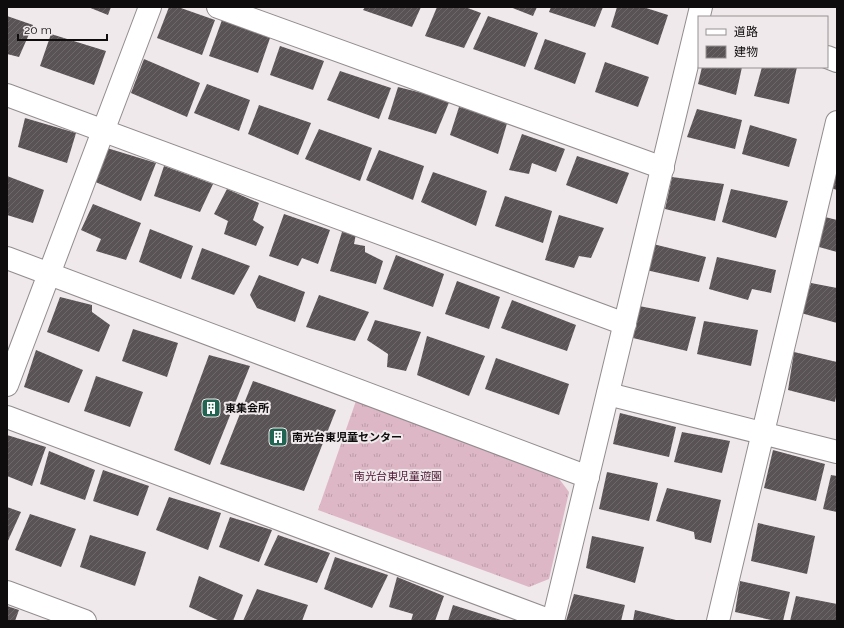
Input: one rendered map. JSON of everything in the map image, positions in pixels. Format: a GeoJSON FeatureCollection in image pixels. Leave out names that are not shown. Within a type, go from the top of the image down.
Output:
{"type":"FeatureCollection","features":[{"type":"Feature","properties":{"kind":"street"},"geometry":{"type":"LineString","coordinates":[[7,385],[150,7]]}},
{"type":"Feature","properties":{"kind":"street"},"geometry":{"type":"LineString","coordinates":[[218,7],[663,168]]}},
{"type":"Feature","properties":{"kind":"street"},"geometry":{"type":"LineString","coordinates":[[7,417],[552,621],[698,23]]}},
{"type":"Feature","properties":{"kind":"street"},"geometry":{"type":"LineString","coordinates":[[7,95],[625,324]]}},
{"type":"Feature","properties":{"kind":"street"},"geometry":{"type":"LineString","coordinates":[[718,621],[837,122]]}},
{"type":"Feature","properties":{"kind":"street"},"geometry":{"type":"LineString","coordinates":[[7,258],[588,477]]}},
{"type":"Feature","properties":{"kind":"street"},"geometry":{"type":"LineString","coordinates":[[608,394],[837,452]]}},
{"type":"Feature","properties":{"kind":"street"},"geometry":{"type":"LineString","coordinates":[[7,592],[84,621]]}},
{"type":"Feature","properties":{"kind":"green space","name":"南光台東児童遊園"},"geometry":{"type":"Polygon","coordinates":[[[357,398],[554,472],[569,492],[549,579],[529,587],[318,510],[357,398]]]}},
{"type":"Feature","properties":{"kind":"building"},"geometry":{"type":"Polygon","coordinates":[[[88,7],[111,7],[108,15],[88,7]]]}},
{"type":"Feature","properties":{"kind":"building"},"geometry":{"type":"Polygon","coordinates":[[[169,7],[178,7],[215,20],[202,55],[157,38],[169,7]]]}},
{"type":"Feature","properties":{"kind":"building"},"geometry":{"type":"Polygon","coordinates":[[[365,7],[421,7],[412,27],[363,10],[365,7]]]}},
{"type":"Feature","properties":{"kind":"building"},"geometry":{"type":"Polygon","coordinates":[[[437,7],[465,7],[481,13],[464,48],[425,36],[437,7]]]}},
{"type":"Feature","properties":{"kind":"building"},"geometry":{"type":"Polygon","coordinates":[[[510,7],[537,7],[533,16],[510,7]]]}},
{"type":"Feature","properties":{"kind":"building"},"geometry":{"type":"Polygon","coordinates":[[[551,7],[603,7],[595,27],[549,12],[551,7]]]}},
{"type":"Feature","properties":{"kind":"building"},"geometry":{"type":"Polygon","coordinates":[[[617,7],[643,7],[668,15],[658,45],[611,27],[617,7]]]}},
{"type":"Feature","properties":{"kind":"building"},"geometry":{"type":"Polygon","coordinates":[[[7,16],[33,25],[19,57],[7,54],[7,16]]]}},
{"type":"Feature","properties":{"kind":"building"},"geometry":{"type":"Polygon","coordinates":[[[488,16],[538,33],[525,67],[473,49],[488,16]]]}},
{"type":"Feature","properties":{"kind":"building"},"geometry":{"type":"Polygon","coordinates":[[[222,20],[270,38],[258,73],[209,56],[222,20]]]}},
{"type":"Feature","properties":{"kind":"building"},"geometry":{"type":"Polygon","coordinates":[[[51,34],[106,51],[94,85],[40,66],[51,34]]]}},
{"type":"Feature","properties":{"kind":"building"},"geometry":{"type":"Polygon","coordinates":[[[545,39],[586,53],[575,84],[534,69],[545,39]]]}},
{"type":"Feature","properties":{"kind":"building"},"geometry":{"type":"Polygon","coordinates":[[[280,46],[324,61],[313,90],[270,75],[280,46]]]}},
{"type":"Feature","properties":{"kind":"building"},"geometry":{"type":"Polygon","coordinates":[[[144,59],[200,83],[187,117],[131,93],[144,59]]]}},
{"type":"Feature","properties":{"kind":"building"},"geometry":{"type":"Polygon","coordinates":[[[605,62],[649,77],[638,107],[595,92],[605,62]]]}},
{"type":"Feature","properties":{"kind":"building"},"geometry":{"type":"Polygon","coordinates":[[[702,68],[742,68],[736,95],[698,84],[702,68]]]}},
{"type":"Feature","properties":{"kind":"building"},"geometry":{"type":"Polygon","coordinates":[[[762,68],[797,68],[789,104],[754,96],[762,68]]]}},
{"type":"Feature","properties":{"kind":"building"},"geometry":{"type":"Polygon","coordinates":[[[340,71],[391,88],[379,119],[327,100],[340,71]]]}},
{"type":"Feature","properties":{"kind":"building"},"geometry":{"type":"Polygon","coordinates":[[[207,84],[250,100],[239,131],[194,113],[207,84]]]}},
{"type":"Feature","properties":{"kind":"building"},"geometry":{"type":"Polygon","coordinates":[[[398,87],[450,100],[436,134],[388,119],[398,87]]]}},
{"type":"Feature","properties":{"kind":"building"},"geometry":{"type":"Polygon","coordinates":[[[259,105],[311,123],[298,155],[248,134],[259,105]]]}},
{"type":"Feature","properties":{"kind":"building"},"geometry":{"type":"Polygon","coordinates":[[[459,107],[508,120],[498,154],[450,135],[459,107]]]}},
{"type":"Feature","properties":{"kind":"building"},"geometry":{"type":"Polygon","coordinates":[[[697,109],[742,120],[735,149],[687,137],[697,109]]]}},
{"type":"Feature","properties":{"kind":"building"},"geometry":{"type":"Polygon","coordinates":[[[25,118],[76,133],[67,163],[18,147],[25,118]]]}},
{"type":"Feature","properties":{"kind":"building"},"geometry":{"type":"Polygon","coordinates":[[[750,125],[797,139],[789,167],[742,154],[750,125]]]}},
{"type":"Feature","properties":{"kind":"building"},"geometry":{"type":"Polygon","coordinates":[[[319,129],[372,148],[360,181],[305,159],[319,129]]]}},
{"type":"Feature","properties":{"kind":"building"},"geometry":{"type":"Polygon","coordinates":[[[522,134],[565,149],[556,172],[532,163],[529,174],[509,170],[522,134]]]}},
{"type":"Feature","properties":{"kind":"building"},"geometry":{"type":"Polygon","coordinates":[[[107,148],[156,163],[141,201],[93,181],[107,148]]]}},
{"type":"Feature","properties":{"kind":"building"},"geometry":{"type":"Polygon","coordinates":[[[379,150],[424,166],[413,200],[366,180],[379,150]]]}},
{"type":"Feature","properties":{"kind":"building"},"geometry":{"type":"Polygon","coordinates":[[[577,156],[629,173],[617,204],[566,185],[577,156]]]}},
{"type":"Feature","properties":{"kind":"building"},"geometry":{"type":"Polygon","coordinates":[[[164,166],[213,184],[200,212],[154,196],[164,166]]]}},
{"type":"Feature","properties":{"kind":"building"},"geometry":{"type":"Polygon","coordinates":[[[837,169],[837,190],[831,188],[837,169]]]}},
{"type":"Feature","properties":{"kind":"building"},"geometry":{"type":"Polygon","coordinates":[[[433,172],[487,191],[476,226],[421,202],[433,172]]]}},
{"type":"Feature","properties":{"kind":"building"},"geometry":{"type":"Polygon","coordinates":[[[7,176],[44,190],[33,223],[7,215],[7,176]]]}},
{"type":"Feature","properties":{"kind":"building"},"geometry":{"type":"Polygon","coordinates":[[[672,177],[724,184],[715,221],[665,209],[672,177]]]}},
{"type":"Feature","properties":{"kind":"building"},"geometry":{"type":"Polygon","coordinates":[[[227,189],[259,203],[253,220],[264,227],[256,246],[224,234],[228,221],[214,214],[227,189]]]}},
{"type":"Feature","properties":{"kind":"building"},"geometry":{"type":"Polygon","coordinates":[[[731,189],[788,201],[776,238],[722,222],[731,189]]]}},
{"type":"Feature","properties":{"kind":"building"},"geometry":{"type":"Polygon","coordinates":[[[505,196],[552,211],[543,243],[495,226],[505,196]]]}},
{"type":"Feature","properties":{"kind":"building"},"geometry":{"type":"Polygon","coordinates":[[[93,204],[141,223],[126,260],[96,251],[101,239],[81,230],[93,204]]]}},
{"type":"Feature","properties":{"kind":"building"},"geometry":{"type":"Polygon","coordinates":[[[284,214],[330,230],[318,264],[302,258],[298,266],[269,256],[284,214]]]}},
{"type":"Feature","properties":{"kind":"building"},"geometry":{"type":"Polygon","coordinates":[[[559,215],[604,228],[591,258],[579,256],[574,268],[545,260],[559,215]]]}},
{"type":"Feature","properties":{"kind":"building"},"geometry":{"type":"Polygon","coordinates":[[[825,217],[837,220],[837,252],[819,247],[825,217]]]}},
{"type":"Feature","properties":{"kind":"building"},"geometry":{"type":"Polygon","coordinates":[[[150,229],[193,246],[181,279],[139,262],[150,229]]]}},
{"type":"Feature","properties":{"kind":"building"},"geometry":{"type":"Polygon","coordinates":[[[342,232],[356,234],[354,244],[365,246],[365,252],[383,261],[376,284],[330,271],[342,232]]]}},
{"type":"Feature","properties":{"kind":"building"},"geometry":{"type":"Polygon","coordinates":[[[653,244],[706,257],[699,282],[646,270],[653,244]]]}},
{"type":"Feature","properties":{"kind":"building"},"geometry":{"type":"Polygon","coordinates":[[[202,248],[250,266],[234,295],[191,279],[202,248]]]}},
{"type":"Feature","properties":{"kind":"building"},"geometry":{"type":"Polygon","coordinates":[[[396,255],[444,274],[433,307],[383,289],[396,255]]]}},
{"type":"Feature","properties":{"kind":"building"},"geometry":{"type":"Polygon","coordinates":[[[717,257],[776,270],[771,293],[752,289],[748,300],[709,289],[717,257]]]}},
{"type":"Feature","properties":{"kind":"building"},"geometry":{"type":"Polygon","coordinates":[[[259,275],[305,292],[295,322],[257,308],[250,295],[259,275]]]}},
{"type":"Feature","properties":{"kind":"building"},"geometry":{"type":"Polygon","coordinates":[[[457,281],[500,297],[489,329],[445,314],[457,281]]]}},
{"type":"Feature","properties":{"kind":"building"},"geometry":{"type":"Polygon","coordinates":[[[811,283],[837,288],[837,323],[801,313],[811,283]]]}},
{"type":"Feature","properties":{"kind":"building"},"geometry":{"type":"Polygon","coordinates":[[[319,295],[369,312],[355,341],[306,327],[319,295]]]}},
{"type":"Feature","properties":{"kind":"building"},"geometry":{"type":"Polygon","coordinates":[[[60,297],[92,305],[92,312],[110,325],[99,352],[47,332],[60,297]]]}},
{"type":"Feature","properties":{"kind":"building"},"geometry":{"type":"Polygon","coordinates":[[[512,300],[576,325],[567,351],[501,328],[512,300]]]}},
{"type":"Feature","properties":{"kind":"building"},"geometry":{"type":"Polygon","coordinates":[[[639,306],[696,317],[687,351],[633,338],[639,306]]]}},
{"type":"Feature","properties":{"kind":"building"},"geometry":{"type":"Polygon","coordinates":[[[375,320],[421,332],[406,371],[387,367],[388,354],[367,340],[375,320]]]}},
{"type":"Feature","properties":{"kind":"building"},"geometry":{"type":"Polygon","coordinates":[[[704,321],[758,330],[751,366],[697,354],[704,321]]]}},
{"type":"Feature","properties":{"kind":"building"},"geometry":{"type":"Polygon","coordinates":[[[133,329],[178,343],[167,377],[122,361],[133,329]]]}},
{"type":"Feature","properties":{"kind":"building"},"geometry":{"type":"Polygon","coordinates":[[[427,336],[485,356],[469,396],[417,375],[427,336]]]}},
{"type":"Feature","properties":{"kind":"building"},"geometry":{"type":"Polygon","coordinates":[[[36,350],[83,370],[69,403],[24,387],[36,350]]]}},
{"type":"Feature","properties":{"kind":"building"},"geometry":{"type":"Polygon","coordinates":[[[794,352],[837,362],[837,392],[835,402],[788,390],[794,352]]]}},
{"type":"Feature","properties":{"kind":"building","name":"東集会所"},"geometry":{"type":"Polygon","coordinates":[[[209,355],[250,366],[210,465],[174,450],[209,355]]]}},
{"type":"Feature","properties":{"kind":"building"},"geometry":{"type":"Polygon","coordinates":[[[496,358],[569,384],[559,415],[485,389],[496,358]]]}},
{"type":"Feature","properties":{"kind":"building"},"geometry":{"type":"Polygon","coordinates":[[[96,376],[143,392],[130,427],[84,411],[96,376]]]}},
{"type":"Feature","properties":{"kind":"building","name":"南光台東児童センター"},"geometry":{"type":"Polygon","coordinates":[[[253,381],[336,410],[304,491],[220,464],[253,381]]]}},
{"type":"Feature","properties":{"kind":"building"},"geometry":{"type":"Polygon","coordinates":[[[620,413],[676,427],[669,457],[613,444],[620,413]]]}},
{"type":"Feature","properties":{"kind":"building"},"geometry":{"type":"Polygon","coordinates":[[[682,432],[730,441],[722,473],[674,462],[682,432]]]}},
{"type":"Feature","properties":{"kind":"building"},"geometry":{"type":"Polygon","coordinates":[[[7,435],[46,447],[32,486],[7,476],[7,435]]]}},
{"type":"Feature","properties":{"kind":"building"},"geometry":{"type":"Polygon","coordinates":[[[773,450],[825,464],[816,501],[764,488],[773,450]]]}},
{"type":"Feature","properties":{"kind":"building"},"geometry":{"type":"Polygon","coordinates":[[[49,451],[95,470],[85,500],[40,484],[49,451]]]}},
{"type":"Feature","properties":{"kind":"building"},"geometry":{"type":"Polygon","coordinates":[[[103,470],[149,486],[138,516],[93,501],[103,470]]]}},
{"type":"Feature","properties":{"kind":"building"},"geometry":{"type":"Polygon","coordinates":[[[607,472],[658,483],[649,521],[599,509],[607,472]]]}},
{"type":"Feature","properties":{"kind":"building"},"geometry":{"type":"Polygon","coordinates":[[[831,475],[837,476],[837,512],[823,509],[831,475]]]}},
{"type":"Feature","properties":{"kind":"building"},"geometry":{"type":"Polygon","coordinates":[[[667,488],[721,500],[711,543],[695,539],[694,532],[656,521],[667,488]]]}},
{"type":"Feature","properties":{"kind":"building"},"geometry":{"type":"Polygon","coordinates":[[[169,497],[221,513],[208,550],[156,530],[169,497]]]}},
{"type":"Feature","properties":{"kind":"building"},"geometry":{"type":"Polygon","coordinates":[[[7,507],[21,512],[7,543],[7,507]]]}},
{"type":"Feature","properties":{"kind":"building"},"geometry":{"type":"Polygon","coordinates":[[[30,514],[76,529],[61,567],[15,550],[30,514]]]}},
{"type":"Feature","properties":{"kind":"building"},"geometry":{"type":"Polygon","coordinates":[[[230,517],[272,530],[259,562],[219,547],[230,517]]]}},
{"type":"Feature","properties":{"kind":"building"},"geometry":{"type":"Polygon","coordinates":[[[758,523],[815,536],[807,574],[751,561],[758,523]]]}},
{"type":"Feature","properties":{"kind":"building"},"geometry":{"type":"Polygon","coordinates":[[[90,535],[146,552],[135,586],[80,567],[90,535]]]}},
{"type":"Feature","properties":{"kind":"building"},"geometry":{"type":"Polygon","coordinates":[[[278,535],[330,553],[317,583],[264,565],[278,535]]]}},
{"type":"Feature","properties":{"kind":"building"},"geometry":{"type":"Polygon","coordinates":[[[592,536],[644,547],[635,583],[586,568],[592,536]]]}},
{"type":"Feature","properties":{"kind":"building"},"geometry":{"type":"Polygon","coordinates":[[[335,557],[388,575],[372,608],[324,589],[335,557]]]}},
{"type":"Feature","properties":{"kind":"building"},"geometry":{"type":"Polygon","coordinates":[[[199,576],[243,595],[233,621],[220,621],[189,607],[199,576]]]}},
{"type":"Feature","properties":{"kind":"building"},"geometry":{"type":"Polygon","coordinates":[[[397,577],[444,596],[435,621],[411,621],[413,614],[389,607],[397,577]]]}},
{"type":"Feature","properties":{"kind":"building"},"geometry":{"type":"Polygon","coordinates":[[[740,581],[790,592],[783,621],[776,621],[735,612],[740,581]]]}},
{"type":"Feature","properties":{"kind":"building"},"geometry":{"type":"Polygon","coordinates":[[[257,589],[308,605],[302,621],[243,621],[257,589]]]}},
{"type":"Feature","properties":{"kind":"building"},"geometry":{"type":"Polygon","coordinates":[[[574,594],[625,605],[621,621],[566,621],[574,594]]]}},
{"type":"Feature","properties":{"kind":"building"},"geometry":{"type":"Polygon","coordinates":[[[796,596],[837,604],[837,621],[790,621],[796,596]]]}},
{"type":"Feature","properties":{"kind":"building"},"geometry":{"type":"Polygon","coordinates":[[[453,605],[504,621],[448,621],[453,605]]]}},
{"type":"Feature","properties":{"kind":"building"},"geometry":{"type":"Polygon","coordinates":[[[7,606],[19,610],[15,621],[7,621],[7,606]]]}},
{"type":"Feature","properties":{"kind":"building"},"geometry":{"type":"Polygon","coordinates":[[[635,610],[676,620],[676,621],[633,621],[635,610]]]}},
{"type":"Feature","properties":{"kind":"place","name":"東集会所"},"geometry":{"type":"Point","coordinates":[211,408]}},
{"type":"Feature","properties":{"kind":"place","name":"南光台東児童センター"},"geometry":{"type":"Point","coordinates":[278,437]}}]}
